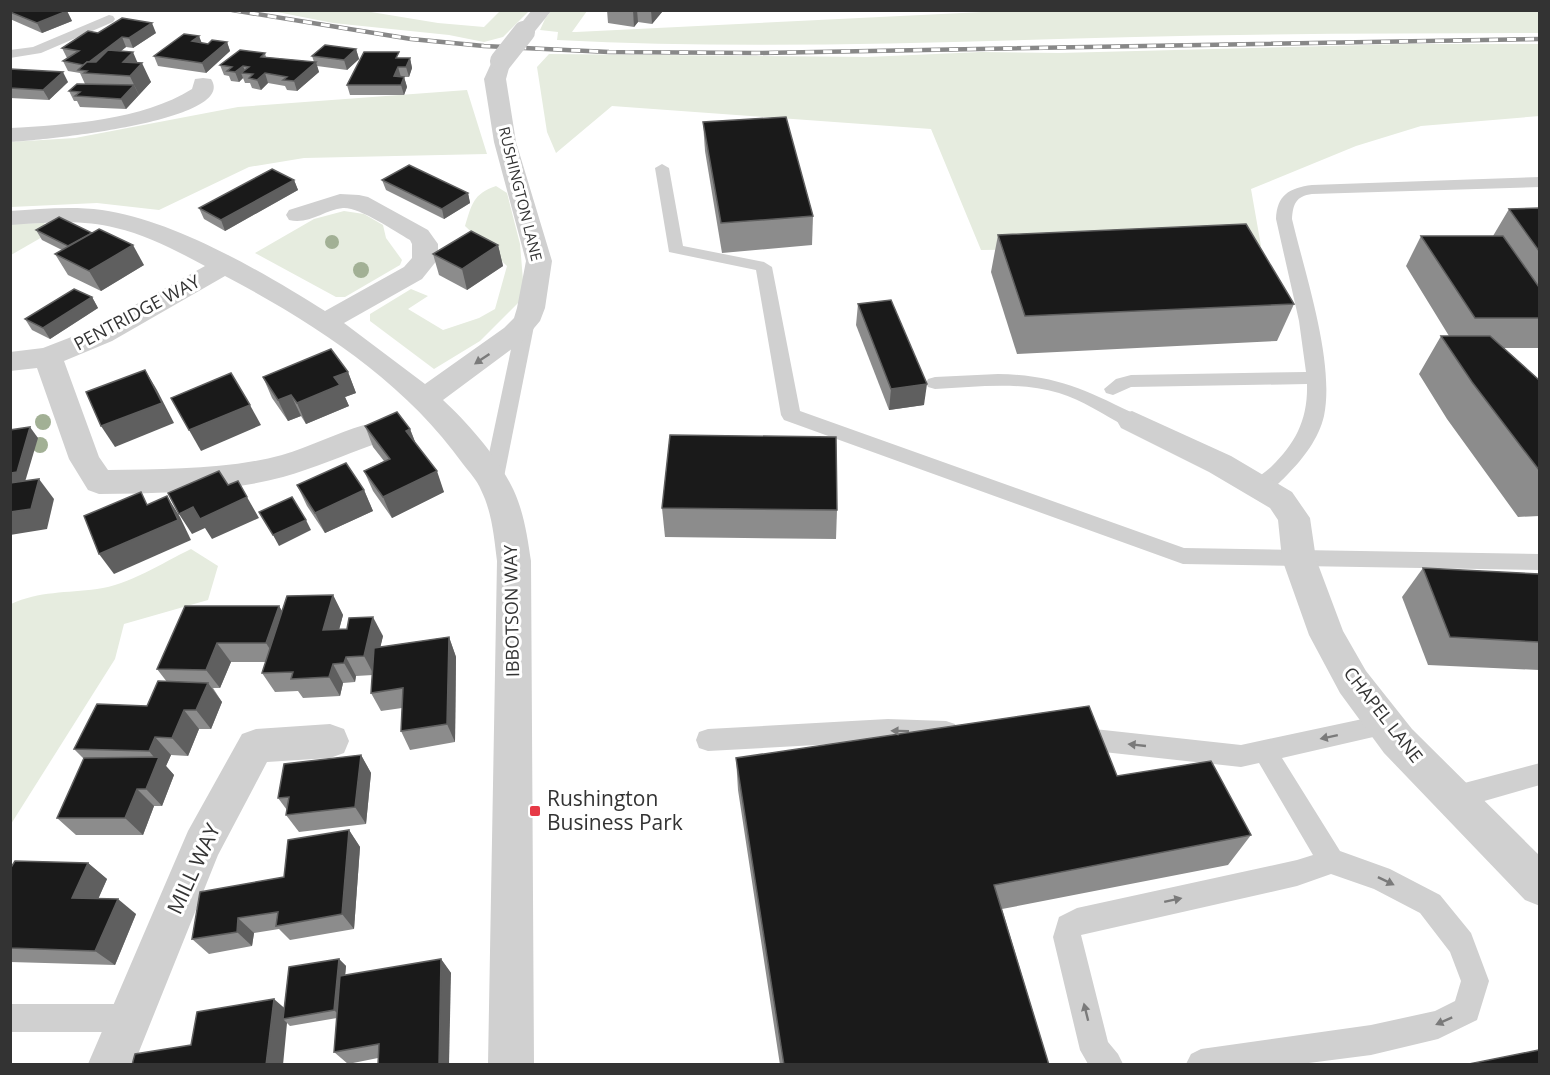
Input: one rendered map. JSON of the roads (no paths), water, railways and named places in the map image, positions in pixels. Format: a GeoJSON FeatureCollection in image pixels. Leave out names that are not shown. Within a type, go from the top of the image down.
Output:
{"type":"FeatureCollection","features":[{"type":"Feature","properties":{"kind":"street","name":"RUSHINGTON LANE"},"geometry":{"type":"LineString","coordinates":[[526,321],[531,308],[539,261],[505,142],[495,80],[501,62],[543,10]]}},
{"type":"Feature","properties":{"kind":"street"},"geometry":{"type":"LineString","coordinates":[[10,135],[74,130],[143,116],[195,99],[203,92],[202,84]]}},
{"type":"Feature","properties":{"kind":"street"},"geometry":{"type":"LineString","coordinates":[[298,215],[340,201],[359,202],[419,235],[425,244],[425,259],[413,273],[324,323]]}},
{"type":"Feature","properties":{"kind":"street","name":"IBBOTSON WAY"},"geometry":{"type":"LineString","coordinates":[[10,218],[64,215],[113,220],[147,229],[225,265],[275,292],[375,359],[424,399],[448,422],[493,482],[507,512],[514,561],[511,1065]]}},
{"type":"Feature","properties":{"kind":"street","name":"PENTRIDGE WAY"},"geometry":{"type":"LineString","coordinates":[[10,362],[48,357],[102,335],[225,265]]}},
{"type":"Feature","properties":{"kind":"street"},"geometry":{"type":"LineString","coordinates":[[424,399],[499,347],[526,321]]}},
{"type":"Feature","properties":{"kind":"street"},"geometry":{"type":"LineString","coordinates":[[48,357],[84,459],[99,482],[163,481],[230,475],[282,465],[364,436]]}},
{"type":"Feature","properties":{"kind":"street","name":"CHAPEL LANE"},"geometry":{"type":"LineString","coordinates":[[1132,421],[1261,486],[1281,500],[1294,518],[1299,559],[1327,635],[1353,682],[1386,725],[1539,886]]}},
{"type":"Feature","properties":{"kind":"street","name":"MILL WAY"},"geometry":{"type":"LineString","coordinates":[[111,1065],[202,845],[256,746],[330,741]]}},
{"type":"Feature","properties":{"kind":"lane"},"geometry":{"type":"LineString","coordinates":[[10,54],[36,50],[110,19]]}},
{"type":"Feature","properties":{"kind":"lane"},"geometry":{"type":"LineString","coordinates":[[662,168],[675,249],[764,267],[791,415],[1183,556],[1539,562]]}},
{"type":"Feature","properties":{"kind":"lane"},"geometry":{"type":"LineString","coordinates":[[1261,486],[1278,473],[1307,437],[1319,398],[1317,378],[1284,219],[1286,202],[1291,195],[1310,190],[1539,182]]}},
{"type":"Feature","properties":{"kind":"lane","name":"RUSHINGTON LANE"},"geometry":{"type":"LineString","coordinates":[[493,482],[526,321]]}},
{"type":"Feature","properties":{"kind":"lane"},"geometry":{"type":"LineString","coordinates":[[1113,389],[1123,382],[1131,381],[1317,378]]}},
{"type":"Feature","properties":{"kind":"lane"},"geometry":{"type":"LineString","coordinates":[[935,383],[1033,381],[1062,388],[1132,421]]}},
{"type":"Feature","properties":{"kind":"lane"},"geometry":{"type":"LineString","coordinates":[[1053,736],[1241,756],[1386,725]]}},
{"type":"Feature","properties":{"kind":"lane"},"geometry":{"type":"LineString","coordinates":[[708,740],[888,730],[970,732]]}},
{"type":"Feature","properties":{"kind":"lane"},"geometry":{"type":"LineString","coordinates":[[1264,750],[1331,861]]}},
{"type":"Feature","properties":{"kind":"lane"},"geometry":{"type":"LineString","coordinates":[[1453,798],[1539,774]]}},
{"type":"Feature","properties":{"kind":"lane"},"geometry":{"type":"LineString","coordinates":[[1108,1065],[1095,1050],[1067,937],[1069,927],[1095,917],[1297,873],[1331,861],[1381,878],[1430,904],[1461,943],[1475,981],[1467,1010],[1438,1025],[1371,1040],[1201,1065]]}},
{"type":"Feature","properties":{"kind":"lane"},"geometry":{"type":"LineString","coordinates":[[10,1018],[129,1018]]}},
{"type":"Feature","properties":{"kind":"railway"},"geometry":{"type":"LineString","coordinates":[[232,10],[411,39],[484,46],[609,52],[756,53],[1540,39]]}},
{"type":"Feature","properties":{"kind":"place","name":"Rushington Business Park"},"geometry":{"type":"Point","coordinates":[535,811]}}]}
